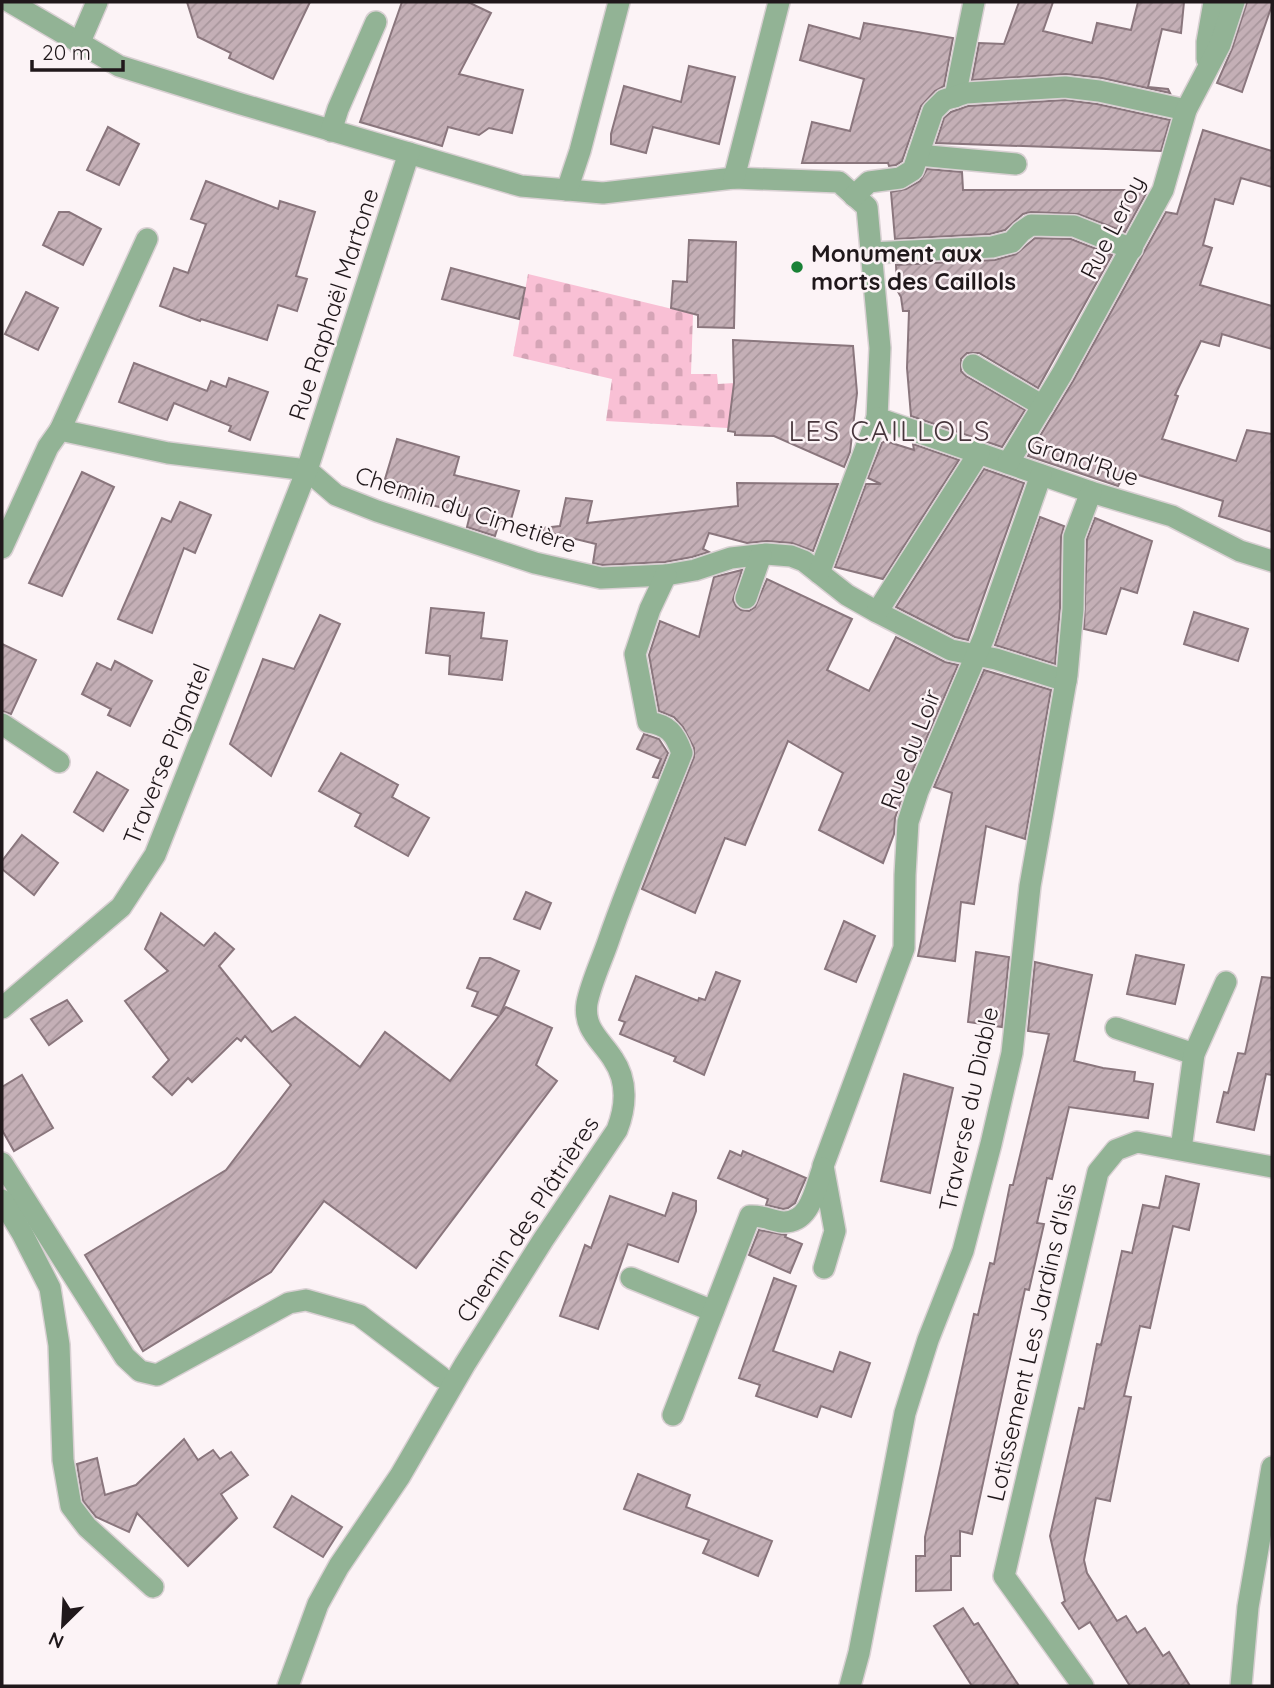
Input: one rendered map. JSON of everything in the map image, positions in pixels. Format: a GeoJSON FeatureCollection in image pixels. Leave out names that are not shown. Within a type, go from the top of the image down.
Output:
{"type":"FeatureCollection","features":[{"type":"Feature","properties":{"kind":"street"},"geometry":{"type":"LineString","coordinates":[[10,2],[119,66],[521,186],[603,193],[734,178],[839,182],[867,207],[880,348],[877,418],[818,573]]}},
{"type":"Feature","properties":{"kind":"street"},"geometry":{"type":"LineString","coordinates":[[79,44],[97,2]]}},
{"type":"Feature","properties":{"kind":"street"},"geometry":{"type":"LineString","coordinates":[[568,190],[619,2]]}},
{"type":"Feature","properties":{"kind":"street"},"geometry":{"type":"LineString","coordinates":[[734,178],[779,2]]}},
{"type":"Feature","properties":{"kind":"street"},"geometry":{"type":"LineString","coordinates":[[955,97],[974,2]]}},
{"type":"Feature","properties":{"kind":"street"},"geometry":{"type":"LineString","coordinates":[[1207,68],[1207,42],[1214,2]]}},
{"type":"Feature","properties":{"kind":"street","name":"Rue Leroy"},"geometry":{"type":"LineString","coordinates":[[1008,463],[1043,406],[1163,190],[1186,110],[1220,45],[1234,2]]}},
{"type":"Feature","properties":{"kind":"street"},"geometry":{"type":"LineString","coordinates":[[331,131],[376,22]]}},
{"type":"Feature","properties":{"kind":"street"},"geometry":{"type":"LineString","coordinates":[[854,196],[869,182],[900,178],[913,170],[933,111],[944,100],[966,93],[1065,87],[1099,91],[1186,110]]}},
{"type":"Feature","properties":{"kind":"street","name":"Rue Raphaël Martone"},"geometry":{"type":"LineString","coordinates":[[307,470],[410,153]]}},
{"type":"Feature","properties":{"kind":"street"},"geometry":{"type":"LineString","coordinates":[[918,155],[1016,164]]}},
{"type":"Feature","properties":{"kind":"street"},"geometry":{"type":"LineString","coordinates":[[871,253],[992,247],[1012,242],[1031,225],[1074,226],[1132,249]]}},
{"type":"Feature","properties":{"kind":"street"},"geometry":{"type":"LineString","coordinates":[[2,548],[48,447],[60,430],[147,239]]}},
{"type":"Feature","properties":{"kind":"street"},"geometry":{"type":"LineString","coordinates":[[973,365],[1043,406]]}},
{"type":"Feature","properties":{"kind":"street","name":"Grand'Rue"},"geometry":{"type":"LineString","coordinates":[[877,418],[1091,492],[1172,516],[1240,551],[1272,561]]}},
{"type":"Feature","properties":{"kind":"street"},"geometry":{"type":"LineString","coordinates":[[60,430],[168,453],[307,470]]}},
{"type":"Feature","properties":{"kind":"street"},"geometry":{"type":"LineString","coordinates":[[877,612],[979,453]]}},
{"type":"Feature","properties":{"kind":"street","name":"Chemin du Cimetière"},"geometry":{"type":"LineString","coordinates":[[307,470],[337,495],[535,563],[601,578],[666,575],[695,570],[731,558],[791,556],[804,561],[847,595],[951,650],[996,659],[1066,681]]}},
{"type":"Feature","properties":{"kind":"street","name":"Traverse Pignatel"},"geometry":{"type":"LineString","coordinates":[[2,1008],[121,907],[155,855],[307,470]]}},
{"type":"Feature","properties":{"kind":"street","name":"Rue du Loir"},"geometry":{"type":"LineString","coordinates":[[713,1311],[750,1216],[761,1215],[782,1222],[795,1221],[807,1212],[904,948],[908,822],[918,791],[976,656],[1041,475]]}},
{"type":"Feature","properties":{"kind":"street","name":"Traverse du Diable"},"geometry":{"type":"LineString","coordinates":[[850,1686],[859,1653],[905,1413],[928,1340],[963,1251],[1012,1053],[1030,886],[1066,681],[1073,609],[1074,537],[1091,492]]}},
{"type":"Feature","properties":{"kind":"street"},"geometry":{"type":"LineString","coordinates":[[746,598],[761,555]]}},
{"type":"Feature","properties":{"kind":"street","name":"Chemin des Plâtrières"},"geometry":{"type":"LineString","coordinates":[[288,1686],[318,1604],[339,1566],[400,1476],[465,1364],[543,1240],[617,1130],[624,1111],[623,1082],[614,1059],[598,1041],[588,1024],[587,1004],[617,915],[681,753],[677,738],[670,730],[664,725],[648,722],[635,654],[650,610],[666,575]]}},
{"type":"Feature","properties":{"kind":"street"},"geometry":{"type":"LineString","coordinates":[[2,724],[59,762]]}},
{"type":"Feature","properties":{"kind":"street"},"geometry":{"type":"LineString","coordinates":[[1181,1149],[1194,1054],[1226,982]]}},
{"type":"Feature","properties":{"kind":"street"},"geometry":{"type":"LineString","coordinates":[[1116,1028],[1194,1054]]}},
{"type":"Feature","properties":{"kind":"street","name":"Lotissement Les Jardins d'Isis"},"geometry":{"type":"LineString","coordinates":[[1083,1686],[1004,1576],[1098,1172],[1116,1150],[1137,1142],[1272,1167]]}},
{"type":"Feature","properties":{"kind":"street"},"geometry":{"type":"LineString","coordinates":[[2,1163],[125,1357],[140,1371],[156,1375],[289,1303],[306,1300],[359,1315],[441,1377]]}},
{"type":"Feature","properties":{"kind":"street"},"geometry":{"type":"LineString","coordinates":[[823,1166],[835,1231],[824,1268]]}},
{"type":"Feature","properties":{"kind":"street"},"geometry":{"type":"LineString","coordinates":[[2,1200],[50,1288],[59,1345],[63,1460],[71,1506],[87,1527],[153,1587]]}},
{"type":"Feature","properties":{"kind":"street"},"geometry":{"type":"LineString","coordinates":[[631,1278],[713,1311],[673,1415]]}},
{"type":"Feature","properties":{"kind":"street"},"geometry":{"type":"LineString","coordinates":[[1241,1686],[1248,1607],[1272,1467]]}},
{"type":"Feature","properties":{"kind":"green space"},"geometry":{"type":"Polygon","coordinates":[[[528,274],[693,314],[691,374],[717,374],[718,384],[734,383],[728,428],[606,421],[612,379],[513,356],[528,274]]]}},
{"type":"Feature","properties":{"kind":"building"},"geometry":{"type":"Polygon","coordinates":[[[187,2],[310,2],[273,79],[229,58],[231,53],[198,37],[187,2]]]}},
{"type":"Feature","properties":{"kind":"building"},"geometry":{"type":"Polygon","coordinates":[[[402,2],[468,2],[491,13],[459,74],[523,90],[512,133],[489,128],[479,135],[448,127],[442,146],[360,122],[402,2]]]}},
{"type":"Feature","properties":{"kind":"building"},"geometry":{"type":"Polygon","coordinates":[[[1019,2],[1053,2],[1043,31],[1092,43],[1097,23],[1131,30],[1138,2],[1184,2],[1181,33],[1162,29],[1148,87],[1168,89],[1170,93],[1102,78],[1066,74],[972,80],[979,43],[1004,44],[1019,2]]]}},
{"type":"Feature","properties":{"kind":"building"},"geometry":{"type":"Polygon","coordinates":[[[1247,2],[1272,2],[1272,5],[1242,92],[1217,83],[1232,49],[1247,2]]]}},
{"type":"Feature","properties":{"kind":"building"},"geometry":{"type":"Polygon","coordinates":[[[864,23],[953,38],[944,86],[935,91],[921,106],[902,161],[896,165],[802,163],[812,122],[850,131],[864,79],[800,60],[809,25],[860,39],[864,23]]]}},
{"type":"Feature","properties":{"kind":"building"},"geometry":{"type":"Polygon","coordinates":[[[689,66],[735,77],[719,144],[653,127],[646,153],[611,144],[611,134],[624,86],[681,102],[689,66]]]}},
{"type":"Feature","properties":{"kind":"building"},"geometry":{"type":"Polygon","coordinates":[[[1065,100],[1170,120],[1161,151],[936,143],[944,118],[951,112],[968,106],[1065,100]]]}},
{"type":"Feature","properties":{"kind":"building"},"geometry":{"type":"Polygon","coordinates":[[[108,127],[139,144],[119,185],[87,170],[108,127]]]}},
{"type":"Feature","properties":{"kind":"building"},"geometry":{"type":"Polygon","coordinates":[[[1203,130],[1272,151],[1272,187],[1241,178],[1233,204],[1215,199],[1203,245],[1212,248],[1200,285],[1272,306],[1272,349],[1222,334],[1219,346],[1201,341],[1175,395],[1178,396],[1162,439],[1236,461],[1247,430],[1272,434],[1272,532],[1219,516],[1223,501],[1126,471],[1118,486],[1028,456],[1073,381],[1166,212],[1177,214],[1203,130]]]}},
{"type":"Feature","properties":{"kind":"building"},"geometry":{"type":"Polygon","coordinates":[[[927,169],[962,172],[963,190],[1148,190],[1125,232],[1078,214],[1031,212],[1023,214],[1005,230],[990,234],[895,239],[891,192],[906,189],[920,181],[927,169]]]}},
{"type":"Feature","properties":{"kind":"building"},"geometry":{"type":"Polygon","coordinates":[[[206,181],[278,209],[280,201],[315,212],[296,276],[307,279],[297,311],[278,305],[267,340],[201,319],[200,321],[160,306],[174,268],[188,273],[206,224],[191,219],[206,181]]]}},
{"type":"Feature","properties":{"kind":"building"},"geometry":{"type":"Polygon","coordinates":[[[59,212],[69,212],[101,229],[83,265],[43,245],[59,212]]]}},
{"type":"Feature","properties":{"kind":"building"},"geometry":{"type":"Polygon","coordinates":[[[1035,238],[1071,239],[1112,255],[1038,388],[979,353],[967,353],[961,359],[961,371],[966,376],[1025,410],[1002,447],[911,416],[907,368],[909,311],[903,311],[897,290],[896,265],[995,260],[1016,254],[1035,238]]]}},
{"type":"Feature","properties":{"kind":"building"},"geometry":{"type":"Polygon","coordinates":[[[689,240],[736,242],[734,328],[698,327],[698,315],[671,308],[673,281],[687,282],[689,240]]]}},
{"type":"Feature","properties":{"kind":"building"},"geometry":{"type":"Polygon","coordinates":[[[451,268],[525,288],[519,319],[442,299],[451,268]]]}},
{"type":"Feature","properties":{"kind":"building"},"geometry":{"type":"Polygon","coordinates":[[[26,292],[58,308],[38,350],[5,334],[26,292]]]}},
{"type":"Feature","properties":{"kind":"building"},"geometry":{"type":"Polygon","coordinates":[[[733,340],[853,346],[857,393],[850,452],[844,467],[774,436],[735,435],[735,432],[728,431],[734,383],[733,340]]]}},
{"type":"Feature","properties":{"kind":"building"},"geometry":{"type":"Polygon","coordinates":[[[134,363],[207,391],[211,381],[226,387],[229,378],[268,392],[250,440],[229,431],[231,426],[174,403],[167,420],[119,402],[134,363]]]}},
{"type":"Feature","properties":{"kind":"building"},"geometry":{"type":"Polygon","coordinates":[[[397,439],[459,457],[454,475],[519,491],[510,523],[500,520],[495,536],[467,527],[470,515],[397,496],[401,483],[385,479],[397,439]]]}},
{"type":"Feature","properties":{"kind":"building"},"geometry":{"type":"Polygon","coordinates":[[[885,441],[914,450],[913,444],[959,460],[883,579],[835,567],[866,484],[881,484],[868,478],[885,441]]]}},
{"type":"Feature","properties":{"kind":"building"},"geometry":{"type":"Polygon","coordinates":[[[984,469],[1024,483],[968,640],[955,637],[896,607],[984,469]]]}},
{"type":"Feature","properties":{"kind":"building"},"geometry":{"type":"Polygon","coordinates":[[[82,472],[114,487],[62,596],[29,583],[82,472]]]}},
{"type":"Feature","properties":{"kind":"building"},"geometry":{"type":"Polygon","coordinates":[[[737,483],[838,484],[813,551],[792,543],[747,543],[709,533],[703,549],[709,552],[665,562],[602,565],[593,563],[596,544],[543,531],[543,528],[560,526],[566,498],[592,501],[587,523],[738,506],[737,483]]]}},
{"type":"Feature","properties":{"kind":"building"},"geometry":{"type":"Polygon","coordinates":[[[180,502],[211,515],[195,553],[184,548],[152,633],[118,619],[162,518],[171,522],[180,502]]]}},
{"type":"Feature","properties":{"kind":"building"},"geometry":{"type":"Polygon","coordinates":[[[1040,517],[1064,526],[1061,537],[1060,608],[1055,664],[995,645],[1040,517]]]}},
{"type":"Feature","properties":{"kind":"building"},"geometry":{"type":"Polygon","coordinates":[[[1095,518],[1152,541],[1137,593],[1121,588],[1106,634],[1084,629],[1087,539],[1095,518]]]}},
{"type":"Feature","properties":{"kind":"building"},"geometry":{"type":"Polygon","coordinates":[[[742,570],[733,600],[741,610],[749,611],[755,607],[767,579],[852,619],[827,670],[869,691],[896,637],[945,662],[958,665],[906,786],[895,818],[894,834],[883,863],[819,830],[843,773],[788,741],[745,845],[725,838],[695,913],[642,889],[694,757],[694,748],[683,727],[674,717],[659,711],[649,655],[660,621],[699,637],[714,577],[742,570]]]}},
{"type":"Feature","properties":{"kind":"building"},"geometry":{"type":"Polygon","coordinates":[[[431,608],[484,613],[481,638],[507,641],[502,680],[449,674],[450,656],[426,653],[431,608]]]}},
{"type":"Feature","properties":{"kind":"building"},"geometry":{"type":"Polygon","coordinates":[[[1194,612],[1248,629],[1238,661],[1184,644],[1194,612]]]}},
{"type":"Feature","properties":{"kind":"building"},"geometry":{"type":"Polygon","coordinates":[[[320,615],[340,624],[271,776],[230,744],[263,659],[294,669],[320,615]]]}},
{"type":"Feature","properties":{"kind":"building"},"geometry":{"type":"Polygon","coordinates":[[[2,644],[36,660],[11,714],[2,711],[2,644]]]}},
{"type":"Feature","properties":{"kind":"building"},"geometry":{"type":"Polygon","coordinates":[[[115,661],[152,681],[130,726],[108,715],[111,709],[82,694],[97,663],[111,670],[115,661]]]}},
{"type":"Feature","properties":{"kind":"building"},"geometry":{"type":"Polygon","coordinates":[[[984,670],[1051,690],[1025,839],[986,826],[974,904],[961,902],[955,961],[918,956],[952,793],[934,787],[984,670]]]}},
{"type":"Feature","properties":{"kind":"building"},"geometry":{"type":"Polygon","coordinates":[[[644,734],[659,739],[668,753],[658,778],[653,777],[661,759],[637,749],[644,734]]]}},
{"type":"Feature","properties":{"kind":"building"},"geometry":{"type":"Polygon","coordinates":[[[341,753],[398,785],[392,797],[429,818],[408,856],[355,826],[361,814],[319,791],[341,753]]]}},
{"type":"Feature","properties":{"kind":"building"},"geometry":{"type":"Polygon","coordinates":[[[97,772],[128,790],[103,831],[74,812],[97,772]]]}},
{"type":"Feature","properties":{"kind":"building"},"geometry":{"type":"Polygon","coordinates":[[[22,835],[58,863],[34,895],[2,869],[2,861],[22,835]]]}},
{"type":"Feature","properties":{"kind":"building"},"geometry":{"type":"Polygon","coordinates":[[[526,892],[551,903],[540,929],[514,919],[526,892]]]}},
{"type":"Feature","properties":{"kind":"building"},"geometry":{"type":"Polygon","coordinates":[[[161,913],[204,946],[215,933],[234,949],[219,966],[272,1032],[295,1017],[360,1067],[385,1032],[450,1081],[499,1016],[472,1006],[478,992],[467,988],[480,958],[490,958],[519,971],[500,1015],[506,1007],[552,1028],[536,1065],[557,1081],[416,1268],[324,1201],[271,1272],[143,1351],[85,1255],[226,1170],[291,1085],[245,1036],[241,1041],[237,1038],[192,1082],[188,1078],[172,1095],[153,1077],[169,1060],[125,1001],[168,971],[145,949],[161,913]]]}},
{"type":"Feature","properties":{"kind":"building"},"geometry":{"type":"Polygon","coordinates":[[[844,921],[875,936],[856,982],[825,969],[844,921]]]}},
{"type":"Feature","properties":{"kind":"building"},"geometry":{"type":"Polygon","coordinates":[[[976,952],[1009,957],[1002,1027],[968,1022],[976,952]]]}},
{"type":"Feature","properties":{"kind":"building"},"geometry":{"type":"Polygon","coordinates":[[[1136,955],[1184,965],[1175,1004],[1127,994],[1136,955]]]}},
{"type":"Feature","properties":{"kind":"building"},"geometry":{"type":"Polygon","coordinates":[[[1035,962],[1092,975],[1074,1061],[1135,1072],[1134,1081],[1153,1084],[1148,1118],[1069,1107],[1052,1179],[1047,1178],[1037,1223],[1044,1224],[1029,1290],[1025,1289],[972,1534],[960,1531],[960,1556],[951,1556],[951,1590],[916,1591],[916,1556],[925,1556],[925,1537],[974,1314],[978,1315],[990,1263],[994,1264],[1010,1185],[1013,1185],[1049,1034],[1028,1031],[1035,962]]]}},
{"type":"Feature","properties":{"kind":"building"},"geometry":{"type":"Polygon","coordinates":[[[716,972],[740,981],[704,1075],[674,1061],[676,1057],[620,1034],[625,1022],[619,1020],[636,976],[698,1001],[699,998],[705,1000],[716,972]]]}},
{"type":"Feature","properties":{"kind":"building"},"geometry":{"type":"Polygon","coordinates":[[[1262,977],[1272,978],[1272,1075],[1266,1074],[1254,1130],[1217,1122],[1238,1053],[1245,1054],[1262,977]]]}},
{"type":"Feature","properties":{"kind":"building"},"geometry":{"type":"Polygon","coordinates":[[[67,1000],[82,1021],[49,1045],[31,1019],[67,1000]]]}},
{"type":"Feature","properties":{"kind":"building"},"geometry":{"type":"Polygon","coordinates":[[[904,1074],[953,1088],[930,1193],[881,1181],[904,1074]]]}},
{"type":"Feature","properties":{"kind":"building"},"geometry":{"type":"Polygon","coordinates":[[[22,1075],[53,1128],[14,1151],[2,1130],[2,1087],[22,1075]]]}},
{"type":"Feature","properties":{"kind":"building"},"geometry":{"type":"Polygon","coordinates":[[[730,1151],[741,1156],[743,1151],[806,1178],[795,1203],[783,1209],[766,1205],[768,1199],[718,1178],[730,1151]]]}},
{"type":"Feature","properties":{"kind":"building"},"geometry":{"type":"Polygon","coordinates":[[[1166,1176],[1199,1184],[1189,1230],[1173,1226],[1150,1328],[1140,1326],[1124,1396],[1131,1397],[1110,1501],[1096,1498],[1084,1560],[1087,1573],[1117,1621],[1126,1616],[1137,1633],[1145,1628],[1163,1656],[1169,1652],[1190,1686],[1130,1686],[1090,1622],[1079,1629],[1062,1603],[1065,1601],[1050,1536],[1079,1408],[1084,1409],[1097,1344],[1101,1345],[1122,1251],[1132,1253],[1143,1205],[1159,1208],[1166,1176]]]}},
{"type":"Feature","properties":{"kind":"building"},"geometry":{"type":"Polygon","coordinates":[[[673,1193],[696,1201],[696,1211],[678,1262],[628,1244],[598,1329],[560,1316],[585,1245],[591,1248],[610,1196],[665,1216],[673,1193]]]}},
{"type":"Feature","properties":{"kind":"building"},"geometry":{"type":"Polygon","coordinates":[[[759,1230],[786,1235],[785,1237],[802,1244],[790,1273],[749,1255],[759,1230]]]}},
{"type":"Feature","properties":{"kind":"building"},"geometry":{"type":"Polygon","coordinates":[[[774,1278],[796,1286],[773,1351],[833,1372],[840,1352],[870,1363],[851,1417],[821,1406],[817,1417],[756,1396],[760,1385],[739,1378],[774,1278]]]}},
{"type":"Feature","properties":{"kind":"building"},"geometry":{"type":"Polygon","coordinates":[[[184,1439],[198,1460],[213,1450],[220,1459],[231,1452],[248,1475],[221,1494],[237,1518],[188,1566],[137,1513],[129,1532],[96,1517],[83,1501],[77,1464],[97,1458],[105,1495],[136,1485],[184,1439]]]}},
{"type":"Feature","properties":{"kind":"building"},"geometry":{"type":"Polygon","coordinates":[[[638,1474],[690,1495],[686,1507],[772,1541],[758,1576],[703,1553],[709,1540],[624,1509],[638,1474]]]}},
{"type":"Feature","properties":{"kind":"building"},"geometry":{"type":"Polygon","coordinates":[[[292,1496],[342,1527],[323,1557],[274,1527],[292,1496]]]}},
{"type":"Feature","properties":{"kind":"building"},"geometry":{"type":"Polygon","coordinates":[[[963,1608],[974,1625],[978,1623],[1019,1686],[972,1686],[934,1626],[963,1608]]]}},
{"type":"Feature","properties":{"kind":"place","name":"Monument aux morts des Caillols"},"geometry":{"type":"Point","coordinates":[797,267]}},
{"type":"Feature","properties":{"kind":"district","name":"LES CAILLOLS"},"geometry":{"type":"Point","coordinates":[890,430]}}]}
